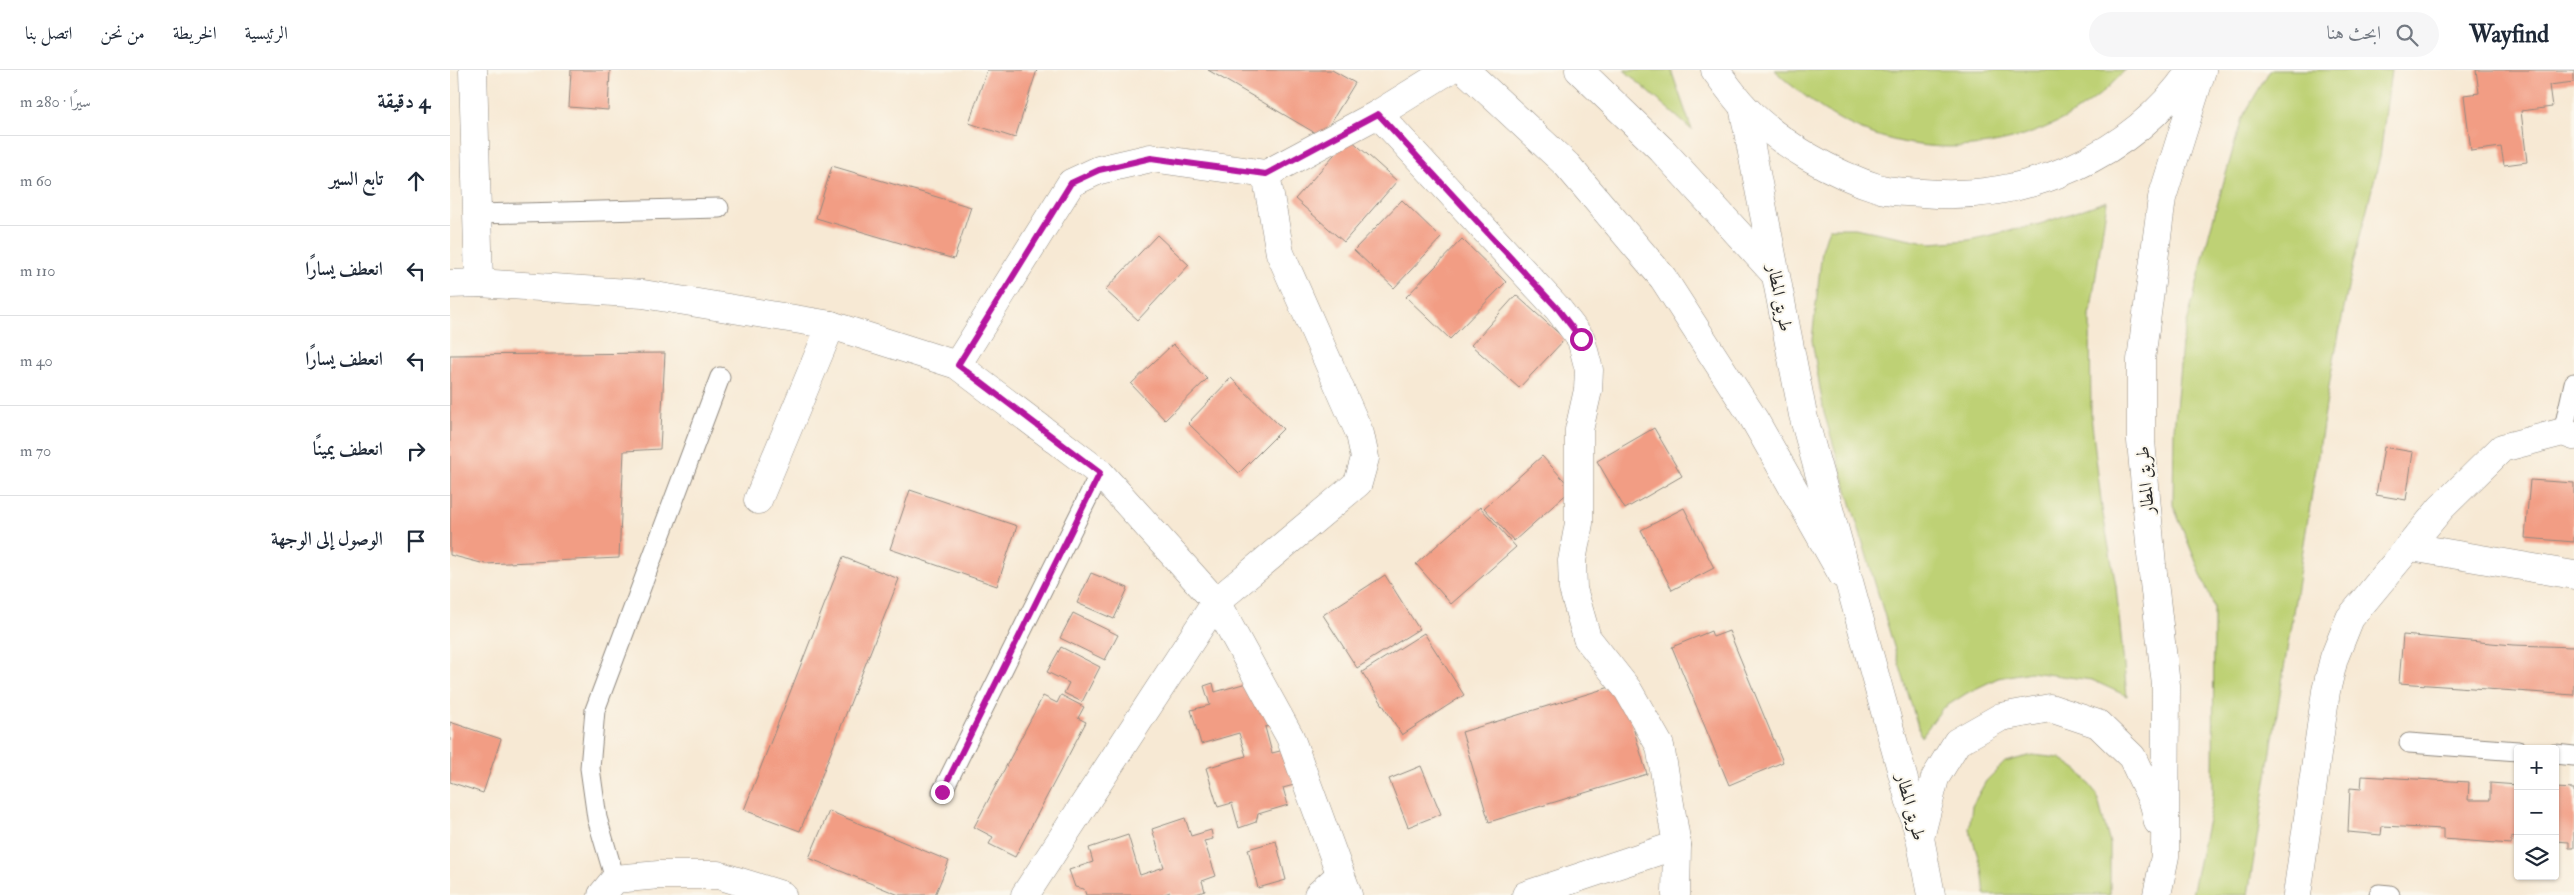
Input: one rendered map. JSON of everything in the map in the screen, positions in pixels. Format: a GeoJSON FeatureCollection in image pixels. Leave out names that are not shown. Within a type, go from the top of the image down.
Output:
{"type":"FeatureCollection","features":[{"type":"Feature","properties":{"kind":"main road"},"geometry":{"type":"LineString","coordinates":[[473,70],[480,283]]}},
{"type":"Feature","properties":{"kind":"main road"},"geometry":{"type":"LineString","coordinates":[[958,365],[1071,183],[1099,170],[1151,158],[1266,174],[1378,114],[1449,70]]}},
{"type":"Feature","properties":{"kind":"main road"},"geometry":{"type":"LineString","coordinates":[[1465,70],[1568,164],[1663,278],[1754,418],[1854,595]]}},
{"type":"Feature","properties":{"kind":"main road"},"geometry":{"type":"LineString","coordinates":[[1579,70],[1661,149],[1776,275]]}},
{"type":"Feature","properties":{"kind":"main road"},"geometry":{"type":"LineString","coordinates":[[1715,70],[1743,106],[1785,142],[1832,169],[1882,189],[1938,194],[1993,192],[2046,179],[2097,157],[2142,126],[2180,86],[2191,70]]}},
{"type":"Feature","properties":{"kind":"main road","name":"طريق المطار"},"geometry":{"type":"LineString","coordinates":[[2157,895],[2165,856],[2166,685],[2152,565],[2141,441],[2141,360],[2162,198],[2202,70]]}},
{"type":"Feature","properties":{"kind":"main road","name":"طريق المطار"},"geometry":{"type":"LineString","coordinates":[[1743,106],[1803,415],[1920,838],[1931,895]]}},
{"type":"Feature","properties":{"kind":"main road"},"geometry":{"type":"LineString","coordinates":[[1378,114],[1558,309],[1581,339],[1590,370],[1588,390],[1579,430],[1579,523],[1572,561],[1573,589],[1587,638],[1628,690],[1660,746],[1677,845],[1676,895]]}},
{"type":"Feature","properties":{"kind":"main road"},"geometry":{"type":"LineString","coordinates":[[1026,895],[1216,602],[1358,483],[1365,458],[1360,434],[1280,253],[1266,174]]}},
{"type":"Feature","properties":{"kind":"main road"},"geometry":{"type":"LineString","coordinates":[[450,284],[480,283],[642,294],[831,325],[958,365],[1100,473],[1216,602],[1290,737],[1344,885],[1318,895]]}},
{"type":"Feature","properties":{"kind":"main road"},"geometry":{"type":"LineString","coordinates":[[758,500],[831,325]]}},
{"type":"Feature","properties":{"kind":"main road"},"geometry":{"type":"LineString","coordinates":[[2297,895],[2326,691],[2334,658],[2350,618],[2411,547],[2441,508],[2502,448],[2568,434]]}},
{"type":"Feature","properties":{"kind":"main road"},"geometry":{"type":"LineString","coordinates":[[2411,547],[2574,575]]}},
{"type":"Feature","properties":{"kind":"main road"},"geometry":{"type":"LineString","coordinates":[[1920,838],[1935,778],[1957,742],[2001,716],[2050,708],[2098,724],[2132,758],[2154,804],[2165,856]]}},
{"type":"Feature","properties":{"kind":"main road"},"geometry":{"type":"LineString","coordinates":[[1526,895],[1677,845]]}},
{"type":"Feature","properties":{"kind":"main road"},"geometry":{"type":"LineString","coordinates":[[609,887],[659,875],[718,875],[782,895]]}},
{"type":"Feature","properties":{"kind":"lane"},"geometry":{"type":"LineString","coordinates":[[477,214],[719,208]]}},
{"type":"Feature","properties":{"kind":"lane"},"geometry":{"type":"LineString","coordinates":[[609,887],[590,768],[595,710],[720,377]]}},
{"type":"Feature","properties":{"kind":"lane"},"geometry":{"type":"LineString","coordinates":[[2568,434],[2574,383]]}},
{"type":"Feature","properties":{"kind":"lane"},"geometry":{"type":"LineString","coordinates":[[942,792],[1100,473]]}},
{"type":"Feature","properties":{"kind":"lane"},"geometry":{"type":"LineString","coordinates":[[2409,743],[2514,752]]}},
{"type":"Feature","properties":{"kind":"lane"},"geometry":{"type":"LineString","coordinates":[[2559,754],[2574,756]]}},
{"type":"Feature","properties":{"kind":"green space"},"geometry":{"type":"Polygon","coordinates":[[[1624,70],[1671,70],[1692,130],[1624,70]]]}},
{"type":"Feature","properties":{"kind":"green space"},"geometry":{"type":"Polygon","coordinates":[[[1775,70],[2125,70],[2092,101],[2054,124],[2013,139],[1969,146],[1925,146],[1882,137],[1841,120],[1804,95],[1775,70]]]}},
{"type":"Feature","properties":{"kind":"green space"},"geometry":{"type":"Polygon","coordinates":[[[2270,70],[2391,70],[2380,157],[2352,268],[2331,374],[2248,895],[2192,895],[2213,796],[2214,607],[2173,505],[2174,429],[2182,344],[2210,230],[2242,118],[2270,70]]]}},
{"type":"Feature","properties":{"kind":"green space"},"geometry":{"type":"Polygon","coordinates":[[[2107,201],[2090,316],[2091,415],[2102,509],[2116,586],[2127,696],[2092,680],[2030,672],[1998,678],[1967,693],[1942,709],[1921,737],[1824,413],[1812,340],[1822,250],[1829,228],[1855,228],[1931,243],[1969,240],[2040,224],[2107,201]]]}},
{"type":"Feature","properties":{"kind":"green space"},"geometry":{"type":"Polygon","coordinates":[[[2032,755],[2060,758],[2079,771],[2096,793],[2110,844],[2110,895],[1985,895],[1982,868],[1969,829],[1972,806],[1986,781],[2005,762],[2032,755]]]}},
{"type":"Feature","properties":{"kind":"building"},"geometry":{"type":"Polygon","coordinates":[[[571,70],[610,70],[608,110],[569,107],[571,70]]]}},
{"type":"Feature","properties":{"kind":"building"},"geometry":{"type":"Polygon","coordinates":[[[987,70],[1037,70],[1015,138],[969,123],[987,70]]]}},
{"type":"Feature","properties":{"kind":"building"},"geometry":{"type":"Polygon","coordinates":[[[1208,70],[1332,70],[1355,83],[1322,137],[1208,70]]]}},
{"type":"Feature","properties":{"kind":"building"},"geometry":{"type":"Polygon","coordinates":[[[2476,70],[2574,70],[2574,82],[2549,85],[2552,107],[2521,111],[2527,162],[2504,165],[2501,147],[2471,151],[2464,95],[2479,93],[2476,70]]]}},
{"type":"Feature","properties":{"kind":"building"},"geometry":{"type":"Polygon","coordinates":[[[1349,138],[1397,181],[1344,242],[1295,199],[1349,138]]]}},
{"type":"Feature","properties":{"kind":"building"},"geometry":{"type":"Polygon","coordinates":[[[832,166],[971,207],[954,259],[816,218],[832,166]]]}},
{"type":"Feature","properties":{"kind":"building"},"geometry":{"type":"Polygon","coordinates":[[[1402,200],[1441,238],[1394,288],[1354,250],[1402,200]]]}},
{"type":"Feature","properties":{"kind":"building"},"geometry":{"type":"Polygon","coordinates":[[[1157,235],[1189,265],[1138,320],[1105,290],[1157,235]]]}},
{"type":"Feature","properties":{"kind":"building"},"geometry":{"type":"Polygon","coordinates":[[[1462,239],[1506,282],[1450,339],[1406,297],[1462,239]]]}},
{"type":"Feature","properties":{"kind":"building"},"geometry":{"type":"Polygon","coordinates":[[[1516,295],[1565,339],[1519,388],[1471,345],[1516,295]]]}},
{"type":"Feature","properties":{"kind":"building"},"geometry":{"type":"Polygon","coordinates":[[[1173,344],[1207,379],[1165,420],[1131,384],[1173,344]]]}},
{"type":"Feature","properties":{"kind":"building"},"geometry":{"type":"Polygon","coordinates":[[[665,353],[660,449],[624,451],[619,558],[485,564],[450,555],[450,355],[665,353]]]}},
{"type":"Feature","properties":{"kind":"building"},"geometry":{"type":"Polygon","coordinates":[[[1231,378],[1283,429],[1239,473],[1188,423],[1231,378]]]}},
{"type":"Feature","properties":{"kind":"building"},"geometry":{"type":"Polygon","coordinates":[[[1654,428],[1682,476],[1625,509],[1597,461],[1654,428]]]}},
{"type":"Feature","properties":{"kind":"building"},"geometry":{"type":"Polygon","coordinates":[[[2384,447],[2413,452],[2406,500],[2376,495],[2384,447]]]}},
{"type":"Feature","properties":{"kind":"building"},"geometry":{"type":"Polygon","coordinates":[[[1542,456],[1572,489],[1514,541],[1484,508],[1542,456]]]}},
{"type":"Feature","properties":{"kind":"building"},"geometry":{"type":"Polygon","coordinates":[[[2530,480],[2574,483],[2574,542],[2525,538],[2530,480]]]}},
{"type":"Feature","properties":{"kind":"building"},"geometry":{"type":"Polygon","coordinates":[[[910,490],[1017,526],[997,586],[890,549],[910,490]]]}},
{"type":"Feature","properties":{"kind":"building"},"geometry":{"type":"Polygon","coordinates":[[[1480,507],[1516,547],[1451,604],[1416,564],[1480,507]]]}},
{"type":"Feature","properties":{"kind":"building"},"geometry":{"type":"Polygon","coordinates":[[[1684,508],[1714,568],[1672,590],[1641,530],[1684,508]]]}},
{"type":"Feature","properties":{"kind":"building"},"geometry":{"type":"Polygon","coordinates":[[[843,557],[899,579],[800,831],[744,810],[843,557]]]}},
{"type":"Feature","properties":{"kind":"building"},"geometry":{"type":"Polygon","coordinates":[[[1091,573],[1128,588],[1114,619],[1077,603],[1091,573]]]}},
{"type":"Feature","properties":{"kind":"building"},"geometry":{"type":"Polygon","coordinates":[[[1385,575],[1419,629],[1357,668],[1323,615],[1385,575]]]}},
{"type":"Feature","properties":{"kind":"building"},"geometry":{"type":"Polygon","coordinates":[[[1073,613],[1118,635],[1105,660],[1060,638],[1073,613]]]}},
{"type":"Feature","properties":{"kind":"building"},"geometry":{"type":"Polygon","coordinates":[[[1711,631],[1713,637],[1729,631],[1783,762],[1729,785],[1672,647],[1711,631]]]}},
{"type":"Feature","properties":{"kind":"building"},"geometry":{"type":"Polygon","coordinates":[[[1424,633],[1464,695],[1402,735],[1362,672],[1424,633]]]}},
{"type":"Feature","properties":{"kind":"building"},"geometry":{"type":"Polygon","coordinates":[[[2403,635],[2513,645],[2574,647],[2574,695],[2399,683],[2403,635]]]}},
{"type":"Feature","properties":{"kind":"building"},"geometry":{"type":"Polygon","coordinates":[[[1061,647],[1100,667],[1082,702],[1064,693],[1069,683],[1047,672],[1061,647]]]}},
{"type":"Feature","properties":{"kind":"building"},"geometry":{"type":"Polygon","coordinates":[[[1250,682],[1274,725],[1265,727],[1272,753],[1284,750],[1294,785],[1283,788],[1288,805],[1258,814],[1256,822],[1239,828],[1232,803],[1218,807],[1206,768],[1246,756],[1239,733],[1201,744],[1191,710],[1210,705],[1204,686],[1213,683],[1215,692],[1250,682]]]}},
{"type":"Feature","properties":{"kind":"building"},"geometry":{"type":"Polygon","coordinates":[[[1620,684],[1647,774],[1489,822],[1462,732],[1620,684]]]}},
{"type":"Feature","properties":{"kind":"building"},"geometry":{"type":"Polygon","coordinates":[[[1061,695],[1084,707],[1078,718],[1086,722],[1015,857],[989,844],[993,837],[974,827],[1043,696],[1057,703],[1061,695]]]}},
{"type":"Feature","properties":{"kind":"building"},"geometry":{"type":"Polygon","coordinates":[[[450,722],[501,739],[483,793],[450,782],[450,722]]]}},
{"type":"Feature","properties":{"kind":"building"},"geometry":{"type":"Polygon","coordinates":[[[1421,766],[1441,814],[1408,827],[1389,779],[1421,766]]]}},
{"type":"Feature","properties":{"kind":"building"},"geometry":{"type":"Polygon","coordinates":[[[2362,776],[2469,782],[2468,800],[2490,800],[2490,783],[2514,785],[2514,837],[2511,837],[2511,844],[2443,839],[2443,829],[2382,826],[2381,835],[2348,832],[2350,788],[2361,789],[2362,776]]]}},
{"type":"Feature","properties":{"kind":"building"},"geometry":{"type":"Polygon","coordinates":[[[2559,788],[2574,789],[2574,848],[2569,848],[2569,842],[2559,841],[2559,788]]]}},
{"type":"Feature","properties":{"kind":"building"},"geometry":{"type":"Polygon","coordinates":[[[829,811],[949,861],[935,895],[899,895],[809,858],[829,811]]]}},
{"type":"Feature","properties":{"kind":"building"},"geometry":{"type":"Polygon","coordinates":[[[1185,818],[1191,836],[1211,830],[1213,839],[1204,841],[1216,876],[1202,881],[1205,891],[1193,895],[1171,895],[1170,892],[1162,895],[1086,895],[1084,889],[1075,887],[1069,870],[1093,862],[1089,848],[1128,835],[1140,875],[1164,867],[1152,829],[1185,818]]]}},
{"type":"Feature","properties":{"kind":"building"},"geometry":{"type":"Polygon","coordinates":[[[1276,841],[1286,880],[1258,888],[1248,849],[1276,841]]]}},
{"type":"Feature","properties":{"kind":"route"},"geometry":{"type":"LineString","coordinates":[[942,792],[1100,473],[958,365],[1071,183],[1099,170],[1151,158],[1266,174],[1378,114],[1558,309],[1581,339]]}}]}
